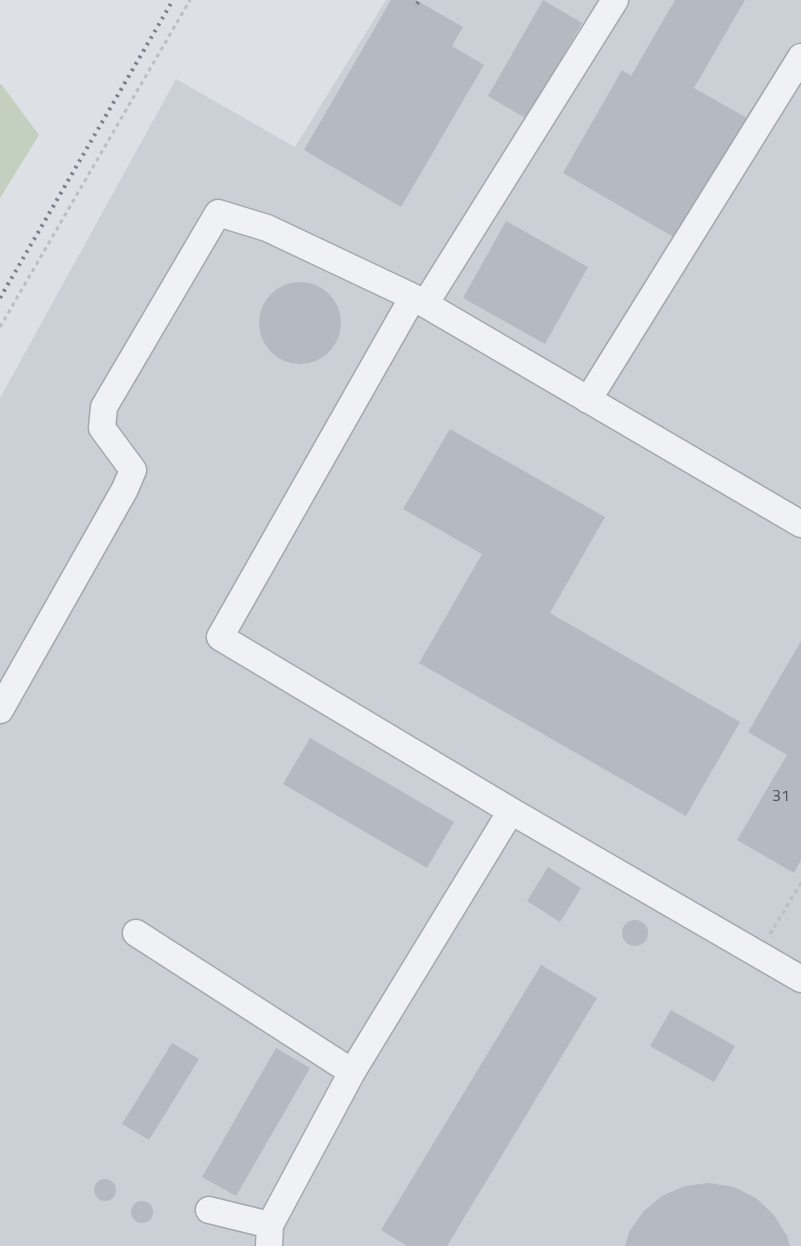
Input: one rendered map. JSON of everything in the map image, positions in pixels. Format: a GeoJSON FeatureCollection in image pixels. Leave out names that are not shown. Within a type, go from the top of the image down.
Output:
{"type":"FeatureCollection","features":[{"type":"Feature","properties":{"kind":"lane"},"geometry":{"type":"LineString","coordinates":[[616,0],[419,301],[220,637],[511,811],[801,979]]}},
{"type":"Feature","properties":{"kind":"lane"},"geometry":{"type":"LineString","coordinates":[[588,400],[801,57]]}},
{"type":"Feature","properties":{"kind":"lane"},"geometry":{"type":"LineString","coordinates":[[0,710],[125,489],[133,470],[102,428],[104,407],[218,213],[267,228],[419,301],[801,524]]}},
{"type":"Feature","properties":{"kind":"lane"},"geometry":{"type":"LineString","coordinates":[[209,1210],[270,1236],[352,1072],[511,811]]}},
{"type":"Feature","properties":{"kind":"lane"},"geometry":{"type":"LineString","coordinates":[[136,933],[352,1072]]}},
{"type":"Feature","properties":{"kind":"path"},"geometry":{"type":"LineString","coordinates":[[0,327],[190,0]]}},
{"type":"Feature","properties":{"kind":"path"},"geometry":{"type":"LineString","coordinates":[[758,954],[801,882]]}},
{"type":"Feature","properties":{"kind":"shaded area"},"geometry":{"type":"Polygon","coordinates":[[[386,0],[801,0],[801,1246],[0,1246],[0,398],[176,79],[295,147],[386,0]]]}},
{"type":"Feature","properties":{"kind":"green space"},"geometry":{"type":"Polygon","coordinates":[[[0,84],[39,135],[0,198],[0,84]]]}},
{"type":"Feature","properties":{"kind":"building"},"geometry":{"type":"Polygon","coordinates":[[[391,0],[416,0],[463,27],[452,46],[484,65],[401,207],[304,150],[391,0]]]}},
{"type":"Feature","properties":{"kind":"building"},"geometry":{"type":"Polygon","coordinates":[[[543,0],[582,23],[527,119],[488,96],[543,0]]]}},
{"type":"Feature","properties":{"kind":"building"},"geometry":{"type":"Polygon","coordinates":[[[675,0],[745,0],[694,88],[747,118],[677,239],[563,173],[622,70],[631,76],[675,0]]]}},
{"type":"Feature","properties":{"kind":"building"},"geometry":{"type":"Polygon","coordinates":[[[506,221],[588,267],[545,344],[463,298],[506,221]]]}},
{"type":"Feature","properties":{"kind":"building"},"geometry":{"type":"Polygon","coordinates":[[[300,282],[323,289],[329,294],[334,300],[341,323],[334,346],[329,352],[323,357],[300,364],[277,357],[271,352],[266,346],[259,323],[266,300],[271,294],[277,289],[300,282]]]}},
{"type":"Feature","properties":{"kind":"building"},"geometry":{"type":"Polygon","coordinates":[[[450,429],[605,517],[550,613],[740,722],[686,816],[419,663],[482,554],[403,509],[450,429]]]}},
{"type":"Feature","properties":{"kind":"building"},"geometry":{"type":"Polygon","coordinates":[[[801,641],[801,860],[794,873],[737,840],[787,755],[748,732],[801,641]]]}},
{"type":"Feature","properties":{"kind":"building"},"geometry":{"type":"Polygon","coordinates":[[[310,738],[454,822],[427,868],[283,784],[310,738]]]}},
{"type":"Feature","properties":{"kind":"building"},"geometry":{"type":"Polygon","coordinates":[[[548,867],[581,888],[560,922],[527,901],[548,867]]]}},
{"type":"Feature","properties":{"kind":"building"},"geometry":{"type":"Polygon","coordinates":[[[635,920],[644,924],[648,933],[644,942],[635,946],[626,942],[622,933],[626,924],[635,920]]]}},
{"type":"Feature","properties":{"kind":"building"},"geometry":{"type":"Polygon","coordinates":[[[541,965],[597,998],[447,1246],[407,1246],[381,1230],[541,965]]]}},
{"type":"Feature","properties":{"kind":"building"},"geometry":{"type":"Polygon","coordinates":[[[671,1010],[735,1046],[714,1082],[650,1046],[671,1010]]]}},
{"type":"Feature","properties":{"kind":"building"},"geometry":{"type":"Polygon","coordinates":[[[172,1043],[199,1059],[149,1140],[122,1124],[172,1043]]]}},
{"type":"Feature","properties":{"kind":"building"},"geometry":{"type":"Polygon","coordinates":[[[276,1048],[310,1068],[236,1196],[202,1177],[276,1048]]]}},
{"type":"Feature","properties":{"kind":"building"},"geometry":{"type":"Polygon","coordinates":[[[105,1179],[113,1182],[116,1190],[113,1198],[105,1201],[97,1198],[94,1190],[97,1182],[105,1179]]]}},
{"type":"Feature","properties":{"kind":"building"},"geometry":{"type":"Polygon","coordinates":[[[709,1183],[734,1187],[756,1198],[774,1215],[787,1236],[790,1246],[625,1246],[629,1232],[643,1212],[662,1196],[685,1186],[709,1183]]]}},
{"type":"Feature","properties":{"kind":"building"},"geometry":{"type":"Polygon","coordinates":[[[142,1201],[150,1204],[153,1212],[150,1220],[142,1223],[134,1220],[131,1212],[134,1204],[142,1201]]]}},
{"type":"Feature","properties":{"kind":"railway"},"geometry":{"type":"LineString","coordinates":[[0,298],[173,0]]}},
{"type":"Feature","properties":{"kind":"railway"},"geometry":{"type":"LineString","coordinates":[[417,4],[419,0]]}}]}
